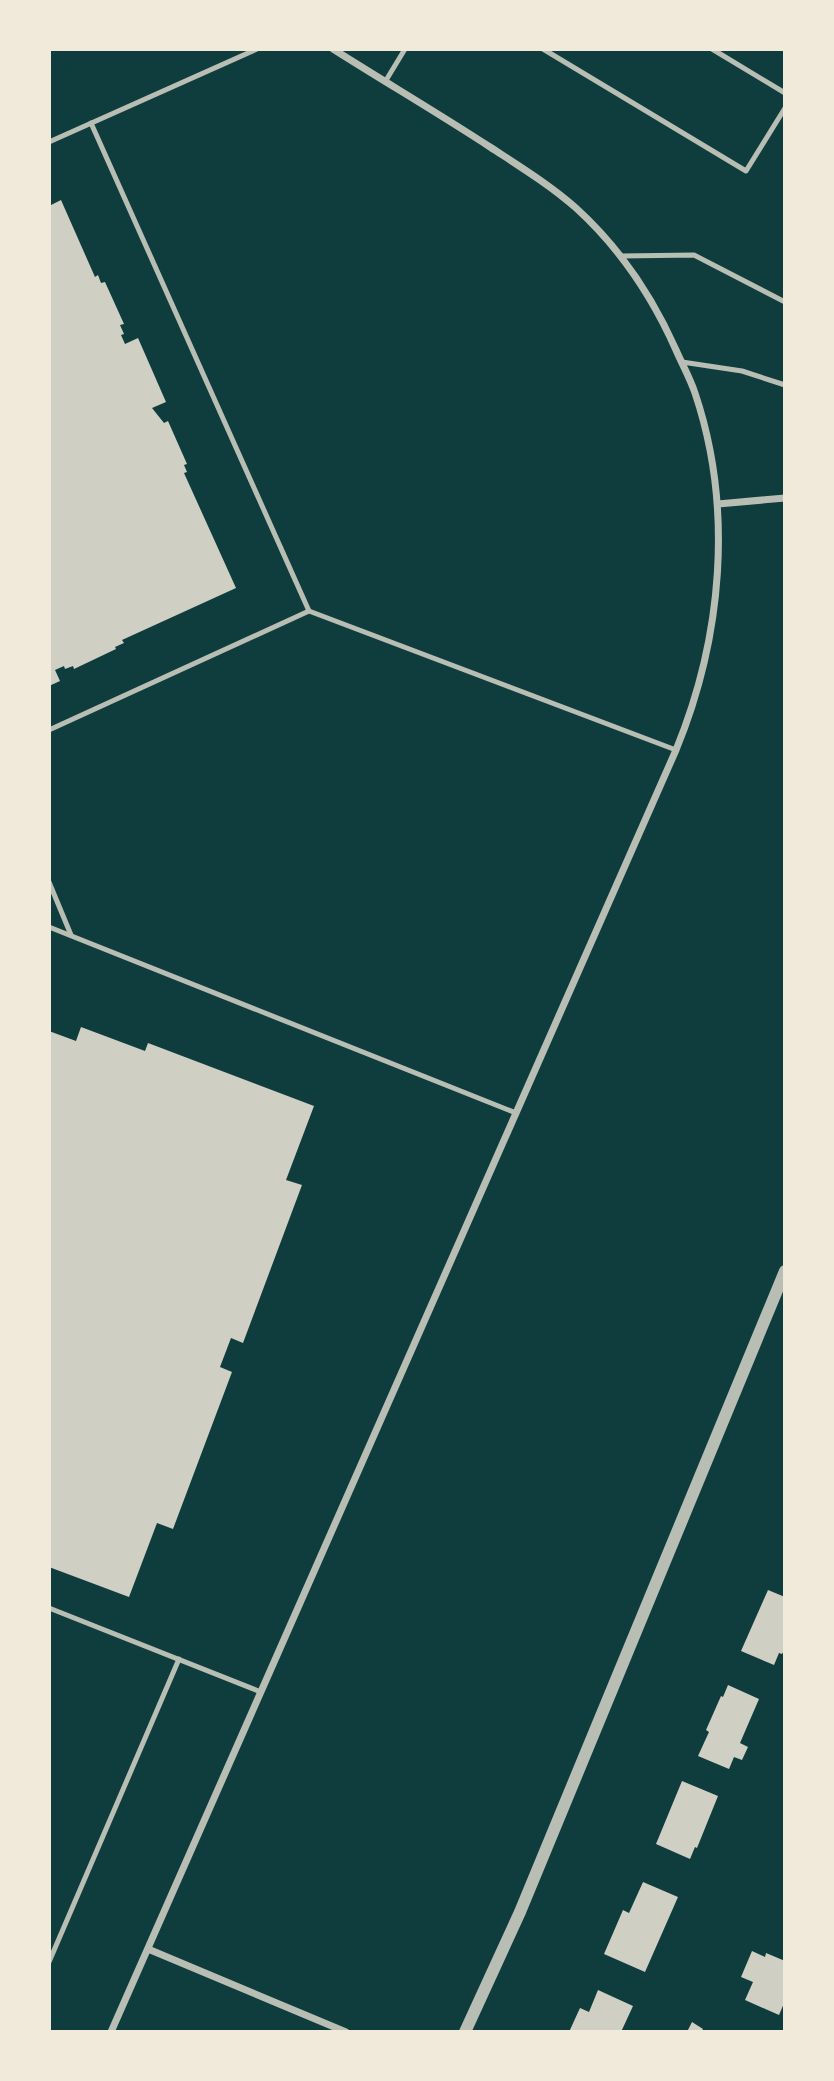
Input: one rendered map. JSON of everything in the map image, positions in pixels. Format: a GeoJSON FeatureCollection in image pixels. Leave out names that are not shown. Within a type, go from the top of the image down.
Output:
{"type":"FeatureCollection","features":[{"type":"Feature","properties":{"kind":"street"},"geometry":{"type":"LineString","coordinates":[[111,2032],[676,750],[700,682],[710,634],[718,564],[718,504],[711,451],[695,392],[661,317],[637,277],[576,208],[542,181],[333,49]]}},
{"type":"Feature","properties":{"kind":"street"},"geometry":{"type":"LineString","coordinates":[[718,504],[785,498]]}},
{"type":"Feature","properties":{"kind":"street"},"geometry":{"type":"LineString","coordinates":[[465,2032],[520,1912],[785,1270]]}},
{"type":"Feature","properties":{"kind":"street"},"geometry":{"type":"LineString","coordinates":[[148,1948],[346,2032]]}},
{"type":"Feature","properties":{"kind":"lane"},"geometry":{"type":"LineString","coordinates":[[49,142],[257,49]]}},
{"type":"Feature","properties":{"kind":"lane"},"geometry":{"type":"LineString","coordinates":[[385,82],[405,49]]}},
{"type":"Feature","properties":{"kind":"lane"},"geometry":{"type":"LineString","coordinates":[[543,49],[746,171],[785,108]]}},
{"type":"Feature","properties":{"kind":"lane"},"geometry":{"type":"LineString","coordinates":[[712,49],[785,93]]}},
{"type":"Feature","properties":{"kind":"lane"},"geometry":{"type":"LineString","coordinates":[[91,123],[309,611],[676,750]]}},
{"type":"Feature","properties":{"kind":"lane"},"geometry":{"type":"LineString","coordinates":[[621,256],[694,255],[785,302]]}},
{"type":"Feature","properties":{"kind":"lane"},"geometry":{"type":"LineString","coordinates":[[682,362],[742,371],[785,386]]}},
{"type":"Feature","properties":{"kind":"lane"},"geometry":{"type":"LineString","coordinates":[[49,730],[309,611]]}},
{"type":"Feature","properties":{"kind":"lane"},"geometry":{"type":"LineString","coordinates":[[49,882],[71,935]]}},
{"type":"Feature","properties":{"kind":"lane"},"geometry":{"type":"LineString","coordinates":[[49,927],[516,1113]]}},
{"type":"Feature","properties":{"kind":"lane"},"geometry":{"type":"LineString","coordinates":[[49,1608],[261,1692]]}},
{"type":"Feature","properties":{"kind":"lane"},"geometry":{"type":"LineString","coordinates":[[49,1962],[179,1659]]}},
{"type":"Feature","properties":{"kind":"building"},"geometry":{"type":"Polygon","coordinates":[[[61,200],[95,277],[98,275],[101,283],[105,282],[124,324],[120,325],[125,344],[138,338],[166,402],[152,408],[164,423],[168,421],[187,464],[184,465],[187,472],[184,473],[236,588],[122,640],[124,643],[115,647],[116,649],[74,669],[73,666],[65,669],[64,666],[55,670],[60,681],[49,686],[49,206],[61,200]]]}},
{"type":"Feature","properties":{"kind":"building"},"geometry":{"type":"Polygon","coordinates":[[[81,1027],[145,1051],[148,1043],[314,1106],[286,1180],[302,1185],[243,1343],[231,1338],[220,1367],[232,1372],[173,1529],[157,1523],[129,1597],[49,1567],[49,1031],[76,1041],[81,1027]]]}},
{"type":"Feature","properties":{"kind":"building"},"geometry":{"type":"Polygon","coordinates":[[[768,1590],[785,1597],[785,1649],[782,1654],[779,1653],[774,1665],[741,1651],[768,1590]]]}},
{"type":"Feature","properties":{"kind":"building"},"geometry":{"type":"Polygon","coordinates":[[[728,1685],[759,1699],[740,1743],[748,1747],[742,1760],[734,1757],[729,1769],[698,1756],[709,1732],[706,1730],[728,1685]]]}},
{"type":"Feature","properties":{"kind":"building"},"geometry":{"type":"Polygon","coordinates":[[[682,1781],[718,1796],[690,1859],[656,1844],[682,1781]]]}},
{"type":"Feature","properties":{"kind":"building"},"geometry":{"type":"Polygon","coordinates":[[[643,1882],[678,1897],[645,1972],[604,1954],[623,1910],[629,1913],[643,1882]]]}},
{"type":"Feature","properties":{"kind":"building"},"geometry":{"type":"Polygon","coordinates":[[[752,1951],[765,1957],[766,1953],[785,1961],[785,2001],[779,2015],[745,2000],[753,1982],[741,1977],[752,1951]]]}},
{"type":"Feature","properties":{"kind":"building"},"geometry":{"type":"Polygon","coordinates":[[[598,1990],[633,2006],[621,2032],[569,2032],[580,2008],[589,2012],[598,1990]]]}},
{"type":"Feature","properties":{"kind":"building"},"geometry":{"type":"Polygon","coordinates":[[[692,2022],[703,2029],[701,2032],[687,2032],[692,2022]]]}}]}
